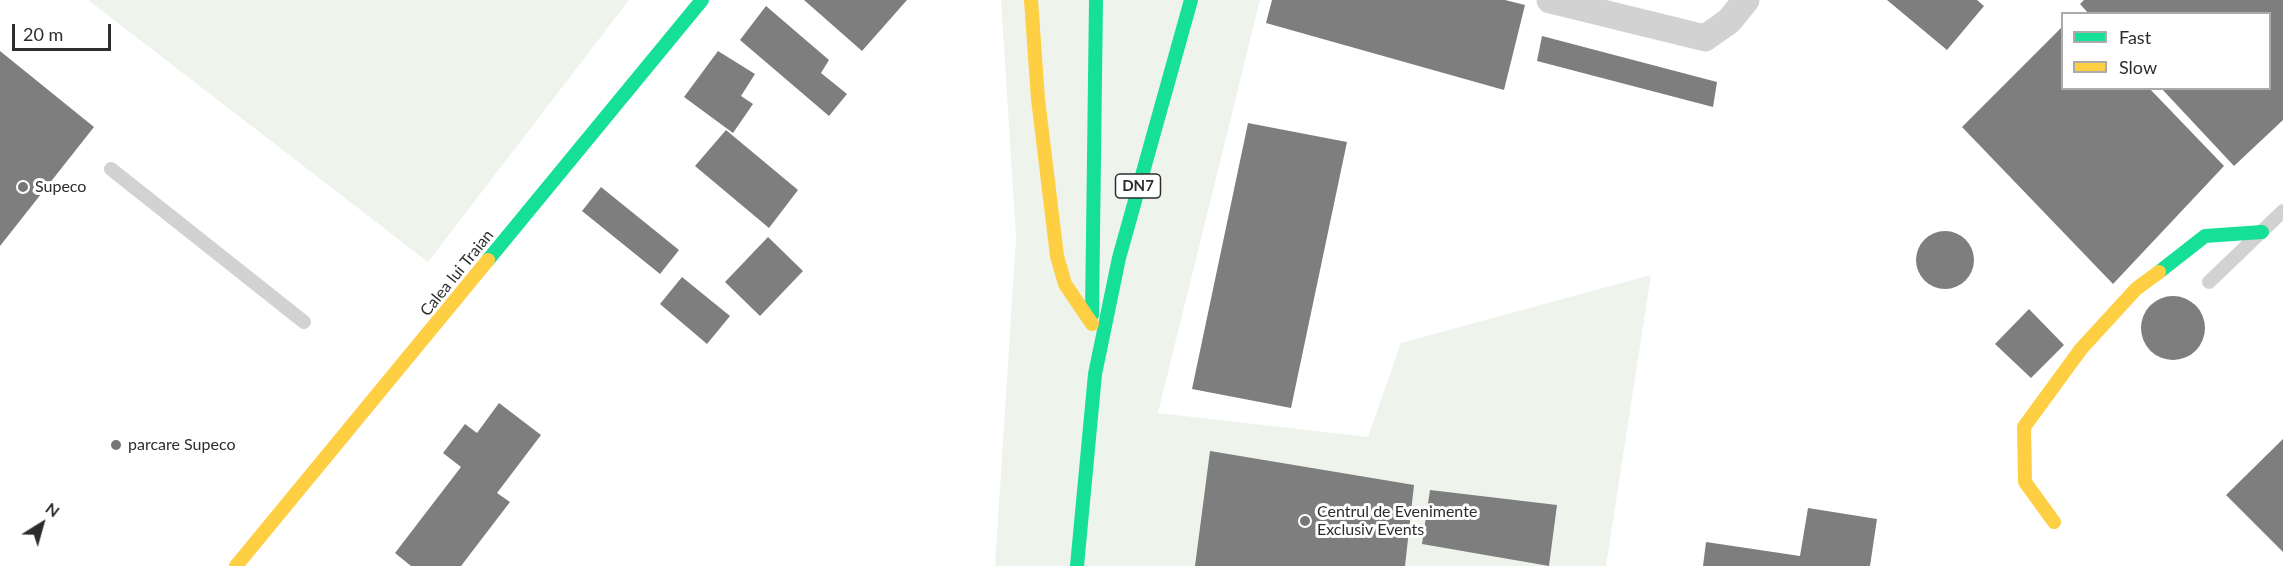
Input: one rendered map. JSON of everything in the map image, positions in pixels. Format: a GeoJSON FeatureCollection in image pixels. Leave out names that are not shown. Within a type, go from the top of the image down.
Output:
{"type":"FeatureCollection","features":[{"type":"Feature","properties":{"kind":"main road","name":"Calea lui Traian"},"geometry":{"type":"LineString","coordinates":[[236,566],[702,0]]}},
{"type":"Feature","properties":{"kind":"main road"},"geometry":{"type":"LineString","coordinates":[[1031,0],[1038,99],[1057,256],[1065,284],[1092,324]]}},
{"type":"Feature","properties":{"kind":"main road","name":"DN7"},"geometry":{"type":"LineString","coordinates":[[1095,374],[1092,324],[1096,0]]}},
{"type":"Feature","properties":{"kind":"main road","name":"DN7"},"geometry":{"type":"LineString","coordinates":[[1077,566],[1095,374],[1122,247],[1191,0]]}},
{"type":"Feature","properties":{"kind":"main road"},"geometry":{"type":"LineString","coordinates":[[2054,522],[2025,482],[2024,427],[2081,349],[2136,289],[2205,236],[2262,232]]}},
{"type":"Feature","properties":{"kind":"street"},"geometry":{"type":"LineString","coordinates":[[1550,0],[1705,38],[1729,21],[1746,0]]}},
{"type":"Feature","properties":{"kind":"lane"},"geometry":{"type":"LineString","coordinates":[[111,169],[304,322]]}},
{"type":"Feature","properties":{"kind":"lane"},"geometry":{"type":"LineString","coordinates":[[2209,282],[2283,212]]}},
{"type":"Feature","properties":{"kind":"shaded area"},"geometry":{"type":"Polygon","coordinates":[[[88,0],[629,0],[428,262],[88,0]]]}},
{"type":"Feature","properties":{"kind":"shaded area"},"geometry":{"type":"Polygon","coordinates":[[[1001,0],[1260,0],[1158,413],[1368,437],[1401,343],[1651,275],[1606,566],[995,566],[1016,238],[1001,0]]]}},
{"type":"Feature","properties":{"kind":"building"},"geometry":{"type":"Polygon","coordinates":[[[804,0],[907,0],[862,51],[804,0]]]}},
{"type":"Feature","properties":{"kind":"building"},"geometry":{"type":"Polygon","coordinates":[[[1272,0],[1505,0],[1525,5],[1504,90],[1266,23],[1272,0]]]}},
{"type":"Feature","properties":{"kind":"building"},"geometry":{"type":"Polygon","coordinates":[[[1887,0],[1977,0],[1984,6],[1947,50],[1887,0]]]}},
{"type":"Feature","properties":{"kind":"building"},"geometry":{"type":"Polygon","coordinates":[[[2084,0],[2283,0],[2283,120],[2234,166],[2163,90],[2271,90],[2271,12],[2087,12],[2080,4],[2084,0]]]}},
{"type":"Feature","properties":{"kind":"building"},"geometry":{"type":"Polygon","coordinates":[[[766,6],[829,60],[821,73],[847,94],[829,116],[740,40],[766,6]]]}},
{"type":"Feature","properties":{"kind":"building"},"geometry":{"type":"Polygon","coordinates":[[[2061,28],[2061,90],[2151,90],[2224,166],[2113,284],[1962,127],[2061,28]]]}},
{"type":"Feature","properties":{"kind":"building"},"geometry":{"type":"Polygon","coordinates":[[[1542,36],[1717,82],[1713,107],[1537,61],[1542,36]]]}},
{"type":"Feature","properties":{"kind":"building","name":"Supeco"},"geometry":{"type":"Polygon","coordinates":[[[0,51],[94,127],[0,246],[0,51]]]}},
{"type":"Feature","properties":{"kind":"building"},"geometry":{"type":"Polygon","coordinates":[[[718,51],[755,74],[741,96],[753,104],[733,133],[684,97],[718,51]]]}},
{"type":"Feature","properties":{"kind":"building"},"geometry":{"type":"Polygon","coordinates":[[[1248,123],[1347,142],[1291,408],[1192,389],[1248,123]]]}},
{"type":"Feature","properties":{"kind":"building"},"geometry":{"type":"Polygon","coordinates":[[[726,130],[798,190],[769,228],[695,166],[726,130]]]}},
{"type":"Feature","properties":{"kind":"building"},"geometry":{"type":"Polygon","coordinates":[[[601,187],[679,250],[660,274],[582,211],[601,187]]]}},
{"type":"Feature","properties":{"kind":"building"},"geometry":{"type":"Polygon","coordinates":[[[1939,231],[1951,231],[1966,239],[1974,254],[1974,266],[1966,281],[1951,289],[1939,289],[1924,281],[1916,266],[1916,254],[1924,239],[1939,231]]]}},
{"type":"Feature","properties":{"kind":"building"},"geometry":{"type":"Polygon","coordinates":[[[768,237],[803,271],[760,316],[725,282],[768,237]]]}},
{"type":"Feature","properties":{"kind":"building"},"geometry":{"type":"Polygon","coordinates":[[[682,277],[730,316],[707,344],[660,304],[682,277]]]}},
{"type":"Feature","properties":{"kind":"building"},"geometry":{"type":"Polygon","coordinates":[[[2173,296],[2185,298],[2196,305],[2203,316],[2205,328],[2203,340],[2196,351],[2185,358],[2173,360],[2161,358],[2150,351],[2143,340],[2141,328],[2143,316],[2150,305],[2161,298],[2173,296]]]}},
{"type":"Feature","properties":{"kind":"building"},"geometry":{"type":"Polygon","coordinates":[[[2029,309],[2064,345],[2031,378],[1995,344],[2029,309]]]}},
{"type":"Feature","properties":{"kind":"building"},"geometry":{"type":"Polygon","coordinates":[[[499,403],[541,435],[497,493],[510,502],[461,566],[411,566],[395,553],[461,467],[443,453],[465,424],[477,433],[499,403]]]}},
{"type":"Feature","properties":{"kind":"building"},"geometry":{"type":"Polygon","coordinates":[[[2283,439],[2283,552],[2226,495],[2283,439]]]}},
{"type":"Feature","properties":{"kind":"building"},"geometry":{"type":"Polygon","coordinates":[[[1210,451],[1414,485],[1405,566],[1195,566],[1210,451]]]}},
{"type":"Feature","properties":{"kind":"building"},"geometry":{"type":"Polygon","coordinates":[[[1430,490],[1557,505],[1549,566],[1422,544],[1430,490]]]}},
{"type":"Feature","properties":{"kind":"building"},"geometry":{"type":"Polygon","coordinates":[[[1808,508],[1877,519],[1870,566],[1703,566],[1706,542],[1800,556],[1808,508]]]}},
{"type":"Feature","properties":{"kind":"traffic: fast"},"geometry":{"type":"LineString","coordinates":[[488,260],[702,0]]}},
{"type":"Feature","properties":{"kind":"traffic: fast"},"geometry":{"type":"LineString","coordinates":[[1092,315],[1096,0]]}},
{"type":"Feature","properties":{"kind":"traffic: fast"},"geometry":{"type":"LineString","coordinates":[[1077,566],[1095,374],[1119,258],[1191,0]]}},
{"type":"Feature","properties":{"kind":"traffic: fast"},"geometry":{"type":"LineString","coordinates":[[2159,272],[2205,236],[2262,232]]}},
{"type":"Feature","properties":{"kind":"traffic: slow"},"geometry":{"type":"LineString","coordinates":[[1031,0],[1038,99],[1057,256],[1065,284],[1092,324]]}},
{"type":"Feature","properties":{"kind":"traffic: slow"},"geometry":{"type":"LineString","coordinates":[[236,566],[488,260]]}},
{"type":"Feature","properties":{"kind":"traffic: slow"},"geometry":{"type":"LineString","coordinates":[[2054,522],[2025,482],[2024,427],[2081,349],[2136,289],[2159,272]]}},
{"type":"Feature","properties":{"kind":"place","name":"Supeco"},"geometry":{"type":"Point","coordinates":[23,187]}},
{"type":"Feature","properties":{"kind":"place","name":"parcare Supeco"},"geometry":{"type":"Point","coordinates":[116,445]}},
{"type":"Feature","properties":{"kind":"place","name":"Centrul de Evenimente Exclusiv Events"},"geometry":{"type":"Point","coordinates":[1305,521]}}]}
